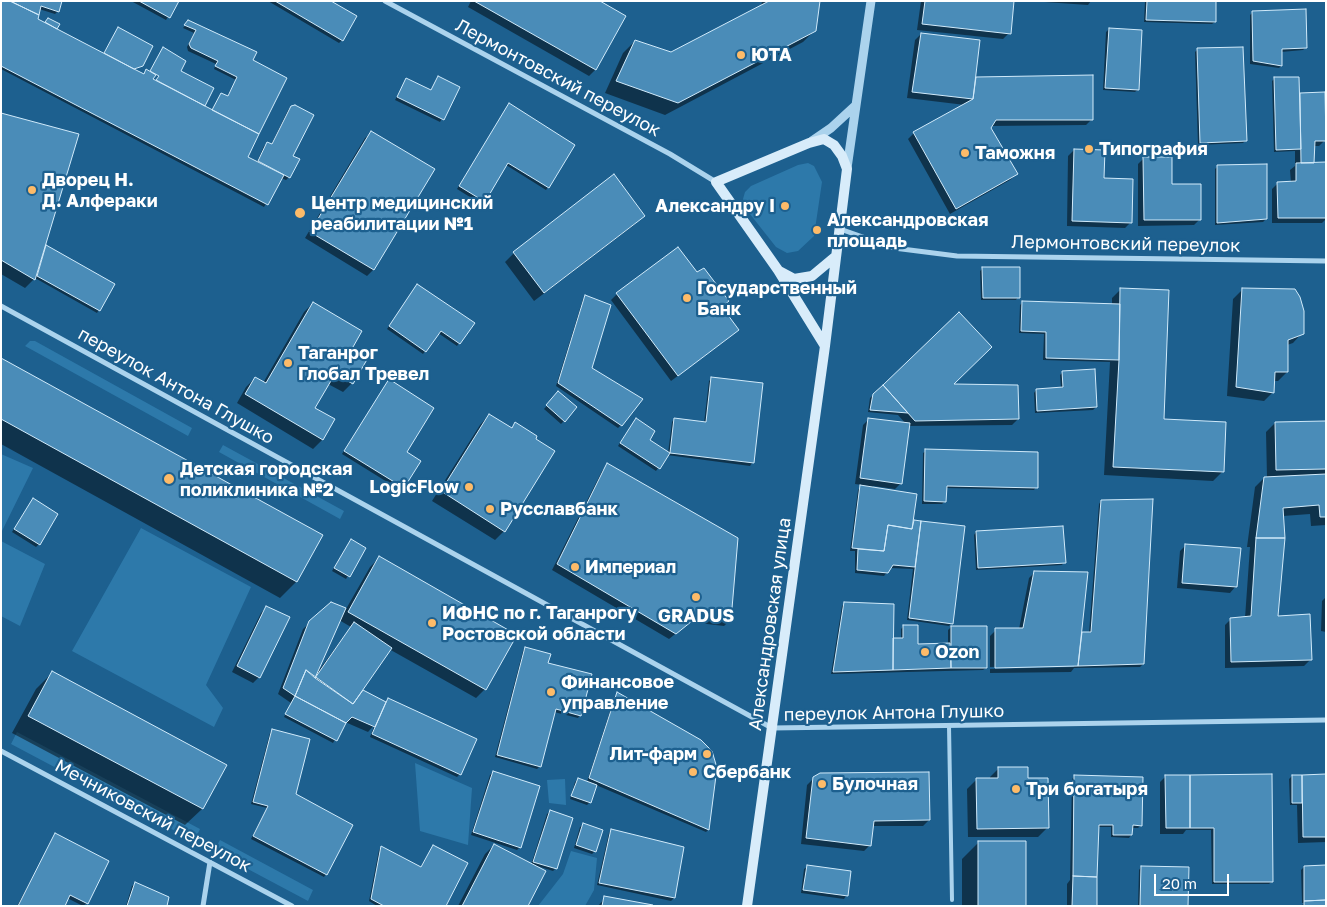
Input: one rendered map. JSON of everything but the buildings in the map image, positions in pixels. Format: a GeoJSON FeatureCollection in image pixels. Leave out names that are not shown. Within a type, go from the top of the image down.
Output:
{"type":"FeatureCollection","features":[{"type":"Feature","properties":{"kind":"main road"},"geometry":{"type":"LineString","coordinates":[[778,270],[794,279],[812,276],[836,256],[847,168],[842,156],[834,145],[824,139],[809,143],[716,182],[778,270],[825,346]]}},
{"type":"Feature","properties":{"kind":"main road","name":"Александровская улица"},"geometry":{"type":"LineString","coordinates":[[747,906],[836,256]]}},
{"type":"Feature","properties":{"kind":"street","name":"Лермонтовский переулок"},"geometry":{"type":"LineString","coordinates":[[384,1],[661,149],[716,182]]}},
{"type":"Feature","properties":{"kind":"street"},"geometry":{"type":"LineString","coordinates":[[847,168],[871,1]]}},
{"type":"Feature","properties":{"kind":"street"},"geometry":{"type":"LineString","coordinates":[[809,143],[831,128],[856,105]]}},
{"type":"Feature","properties":{"kind":"street","name":"Лермонтовский переулок"},"geometry":{"type":"LineString","coordinates":[[839,229],[894,248],[957,256],[1326,261]]}},
{"type":"Feature","properties":{"kind":"street","name":"переулок Антона Глушко"},"geometry":{"type":"LineString","coordinates":[[1,306],[772,728],[1326,720]]}},
{"type":"Feature","properties":{"kind":"street","name":"Мечниковский переулок"},"geometry":{"type":"LineString","coordinates":[[1,751],[292,906]]}},
{"type":"Feature","properties":{"kind":"street"},"geometry":{"type":"LineString","coordinates":[[202,906],[210,862]]}},
{"type":"Feature","properties":{"kind":"lane"},"geometry":{"type":"LineString","coordinates":[[949,726],[952,900]]}},
{"type":"Feature","properties":{"kind":"shaded area"},"geometry":{"type":"Polygon","coordinates":[[[808,163],[814,166],[822,182],[814,236],[798,251],[787,253],[776,247],[746,209],[743,199],[745,192],[751,186],[798,165],[808,163]]]}},
{"type":"Feature","properties":{"kind":"shaded area"},"geometry":{"type":"Polygon","coordinates":[[[30,341],[35,341],[192,428],[188,436],[25,346],[30,341]]]}},
{"type":"Feature","properties":{"kind":"shaded area"},"geometry":{"type":"Polygon","coordinates":[[[223,445],[344,511],[340,519],[219,452],[223,445]]]}},
{"type":"Feature","properties":{"kind":"shaded area"},"geometry":{"type":"Polygon","coordinates":[[[1,454],[33,468],[1,533],[1,454]]]}},
{"type":"Feature","properties":{"kind":"shaded area"},"geometry":{"type":"Polygon","coordinates":[[[141,528],[251,587],[206,685],[223,708],[214,727],[72,651],[141,528]]]}},
{"type":"Feature","properties":{"kind":"shaded area"},"geometry":{"type":"Polygon","coordinates":[[[1,541],[45,564],[20,626],[1,616],[1,541]]]}},
{"type":"Feature","properties":{"kind":"shaded area"},"geometry":{"type":"Polygon","coordinates":[[[17,732],[200,829],[194,841],[11,744],[17,732]]]}},
{"type":"Feature","properties":{"kind":"shaded area"},"geometry":{"type":"Polygon","coordinates":[[[415,763],[472,788],[468,845],[420,831],[415,763]]]}},
{"type":"Feature","properties":{"kind":"shaded area"},"geometry":{"type":"Polygon","coordinates":[[[565,779],[566,805],[549,803],[547,780],[565,779]]]}},
{"type":"Feature","properties":{"kind":"shaded area"},"geometry":{"type":"Polygon","coordinates":[[[220,840],[313,890],[308,901],[214,851],[220,840]]]}},
{"type":"Feature","properties":{"kind":"shaded area"},"geometry":{"type":"Polygon","coordinates":[[[571,851],[597,858],[594,890],[585,906],[538,906],[563,874],[571,851]]]}},
{"type":"Feature","properties":{"kind":"place","name":"ЮТА"},"geometry":{"type":"Point","coordinates":[741,55]}},
{"type":"Feature","properties":{"kind":"place","name":"Типография"},"geometry":{"type":"Point","coordinates":[1089,149]}},
{"type":"Feature","properties":{"kind":"place","name":"Таможня"},"geometry":{"type":"Point","coordinates":[965,153]}},
{"type":"Feature","properties":{"kind":"place","name":"Дворец Н. Д. Алфераки"},"geometry":{"type":"Point","coordinates":[32,190]}},
{"type":"Feature","properties":{"kind":"place","name":"Александру I"},"geometry":{"type":"Point","coordinates":[785,206]}},
{"type":"Feature","properties":{"kind":"place","name":"Центр медицинский реабилитации №1"},"geometry":{"type":"Point","coordinates":[300,213]}},
{"type":"Feature","properties":{"kind":"place","name":"Александровская площадь"},"geometry":{"type":"Point","coordinates":[817,230]}},
{"type":"Feature","properties":{"kind":"place","name":"Государственный Банк"},"geometry":{"type":"Point","coordinates":[687,298]}},
{"type":"Feature","properties":{"kind":"place","name":"Таганрог Глобал Тревел"},"geometry":{"type":"Point","coordinates":[288,363]}},
{"type":"Feature","properties":{"kind":"place","name":"Детская городская поликлиника №2"},"geometry":{"type":"Point","coordinates":[169,479]}},
{"type":"Feature","properties":{"kind":"place","name":"LogicFlow"},"geometry":{"type":"Point","coordinates":[469,487]}},
{"type":"Feature","properties":{"kind":"place","name":"Русславбанк"},"geometry":{"type":"Point","coordinates":[490,509]}},
{"type":"Feature","properties":{"kind":"place","name":"Империал"},"geometry":{"type":"Point","coordinates":[575,567]}},
{"type":"Feature","properties":{"kind":"place","name":"GRADUS"},"geometry":{"type":"Point","coordinates":[696,597]}},
{"type":"Feature","properties":{"kind":"place","name":"ИФНС по г. Таганрогу Ростовской области"},"geometry":{"type":"Point","coordinates":[432,623]}},
{"type":"Feature","properties":{"kind":"place","name":"Ozon"},"geometry":{"type":"Point","coordinates":[925,652]}},
{"type":"Feature","properties":{"kind":"place","name":"Финансовое управление"},"geometry":{"type":"Point","coordinates":[551,692]}},
{"type":"Feature","properties":{"kind":"place","name":"Лит-фарм"},"geometry":{"type":"Point","coordinates":[707,754]}},
{"type":"Feature","properties":{"kind":"place","name":"Сбербанк"},"geometry":{"type":"Point","coordinates":[693,772]}},
{"type":"Feature","properties":{"kind":"place","name":"Булочная"},"geometry":{"type":"Point","coordinates":[822,784]}},
{"type":"Feature","properties":{"kind":"place","name":"Три богатыря"},"geometry":{"type":"Point","coordinates":[1016,789]}}]}
